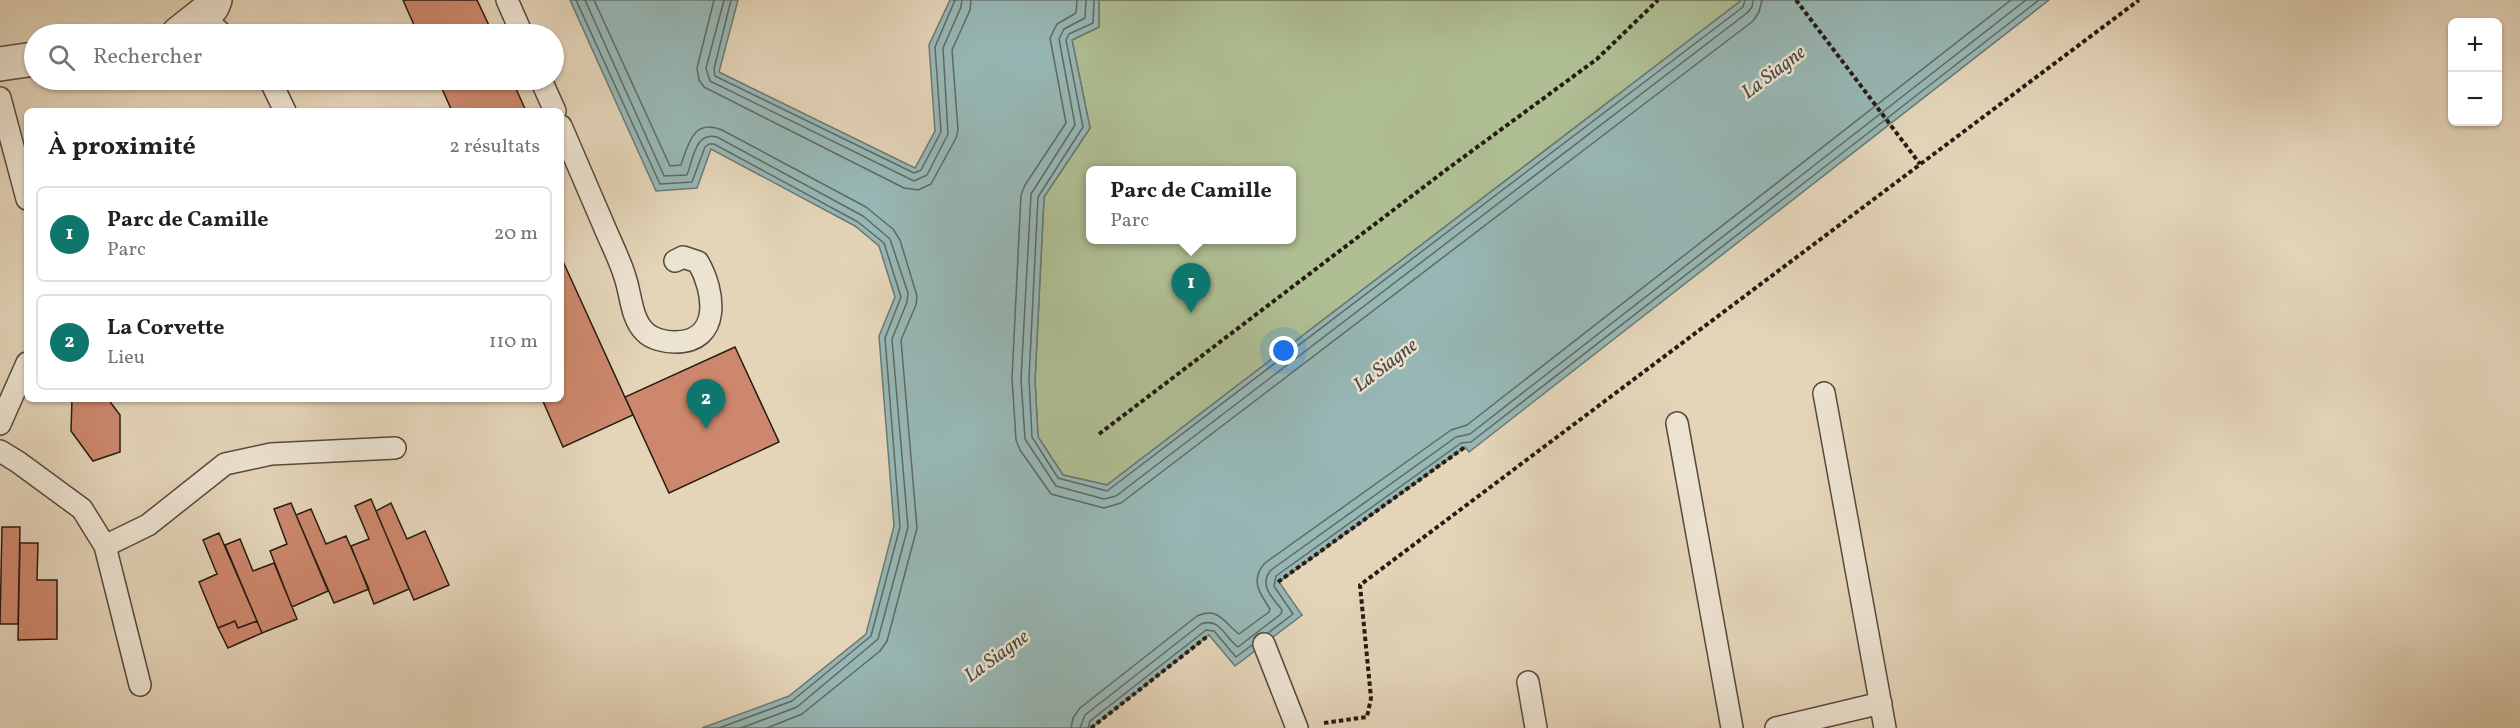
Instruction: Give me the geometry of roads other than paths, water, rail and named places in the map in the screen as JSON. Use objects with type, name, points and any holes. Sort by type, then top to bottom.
[{"type":"street","points":[[0,64],[24,60]]},
{"type":"lane","points":[[507,0],[518,24]]},
{"type":"lane","points":[[275,90],[284,108]]},
{"type":"lane","points":[[546,90],[554,108]]},
{"type":"lane","points":[[0,98],[24,188]]},
{"type":"lane","points":[[564,133],[625,276],[635,315],[645,332],[657,339],[671,342],[690,340],[700,334],[708,323],[712,305],[711,290],[698,262],[683,257],[675,261]]},
{"type":"lane","points":[[0,424],[24,370]]},
{"type":"lane","points":[[1824,393],[1885,728]]},
{"type":"lane","points":[[1677,423],[1732,728]]},
{"type":"lane","points":[[105,546],[148,525],[225,464],[271,454],[394,448]]},
{"type":"lane","points":[[0,451],[82,509],[105,546],[140,685]]},
{"type":"lane","points":[[1264,644],[1296,727]]},
{"type":"lane","points":[[1528,682],[1536,728]]},
{"type":"lane","points":[[1776,728],[1881,703]]},
{"type":"water","name":"La Siagne","points":[[570,0],[738,0],[719,72],[915,168],[935,131],[929,45],[950,0],[1099,0],[1099,27],[1072,40],[1090,128],[1044,197],[1035,380],[1038,437],[1063,475],[1107,485],[1742,0],[2049,0],[1469,452],[1465,447],[1279,582],[1302,615],[1235,666],[1209,635],[1091,728],[702,728],[789,696],[866,634],[894,526],[879,336],[895,297],[879,246],[855,226],[711,149],[697,188],[656,191]]},
{"type":"place","name":"Parc de Camille","points":[[1191,313]]},
{"type":"place","name":"La Corvette","points":[[706,429]]}]
